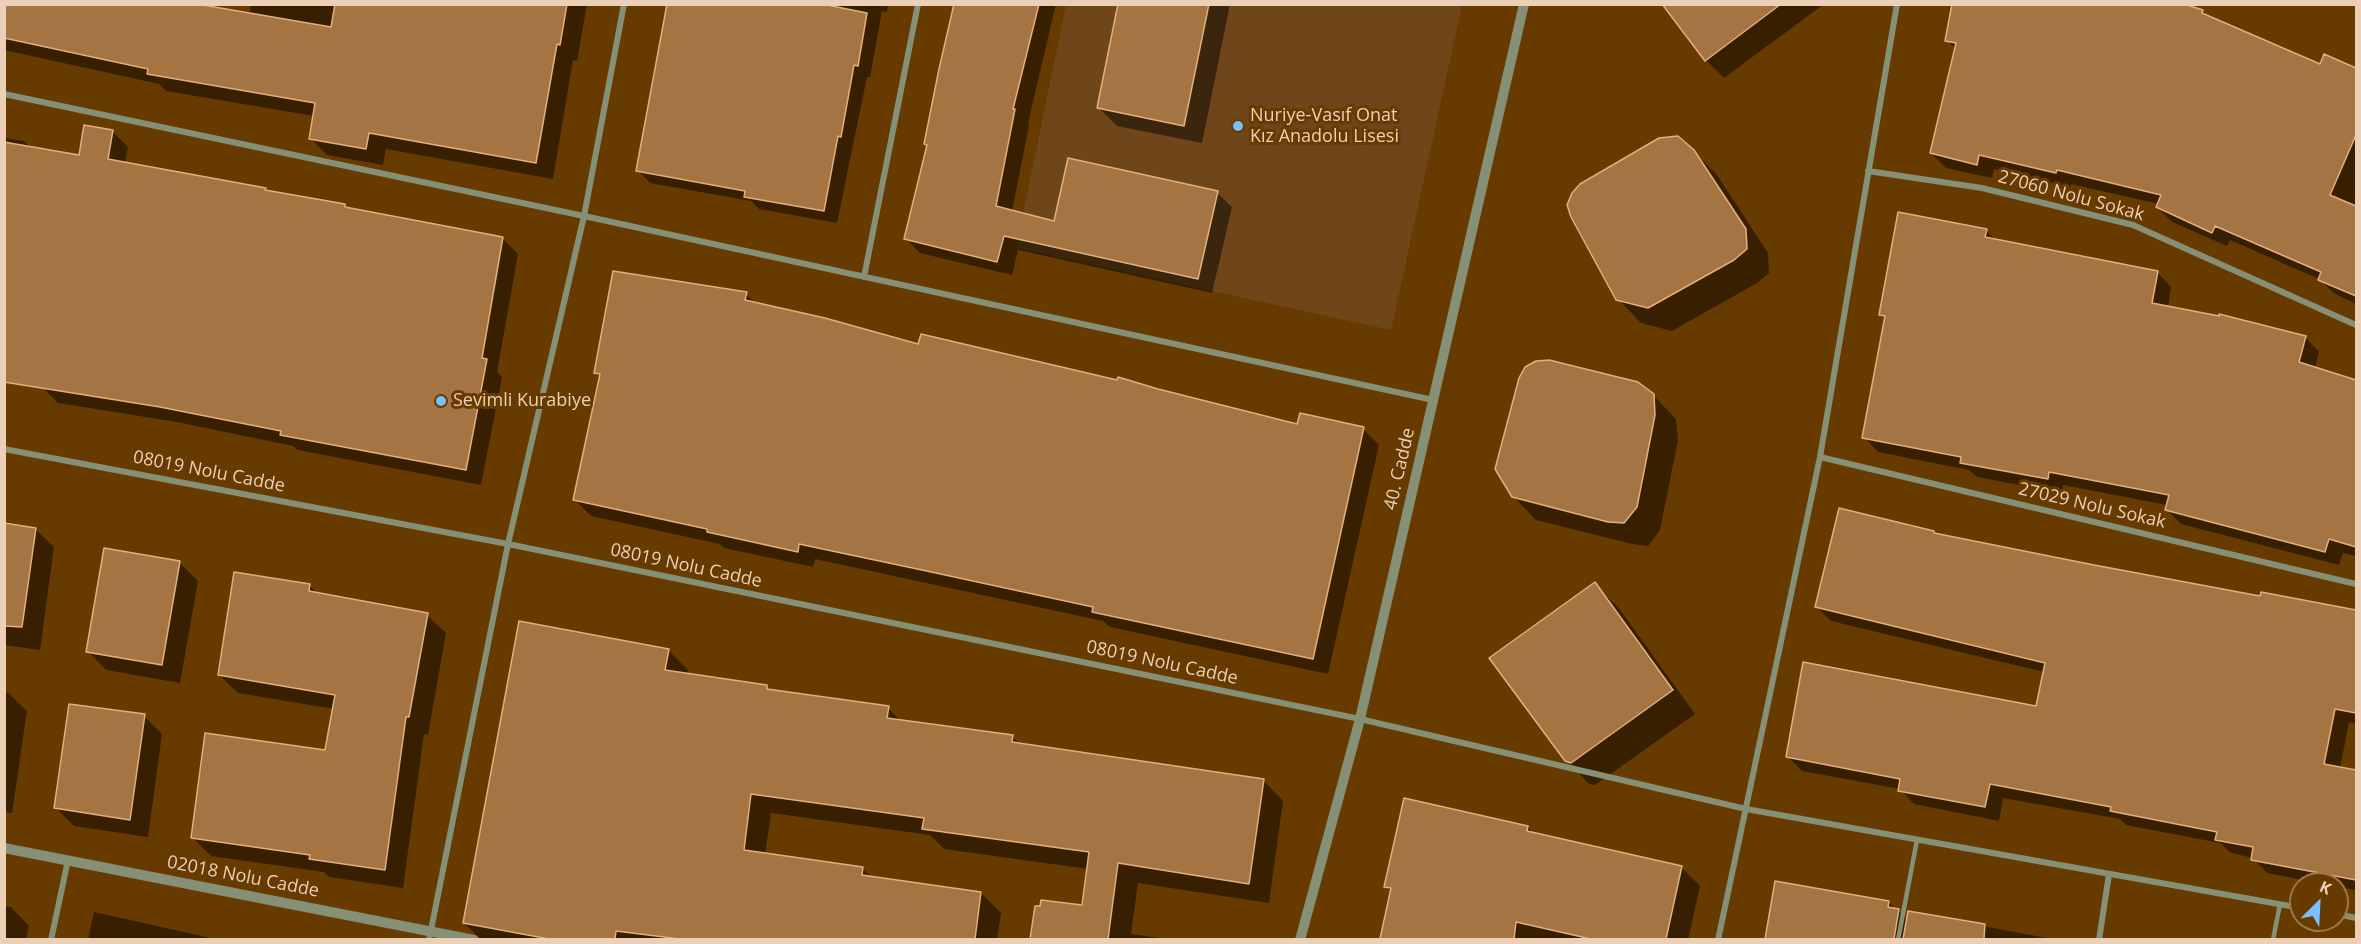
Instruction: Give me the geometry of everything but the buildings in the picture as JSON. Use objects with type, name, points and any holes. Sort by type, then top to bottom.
[{"type":"street","points":[[430,935],[508,544],[584,216],[624,4]]},
{"type":"street","points":[[864,276],[918,4]]},
{"type":"street","name":"40. Cadde","points":[[1300,939],[1360,719],[1524,4]]},
{"type":"street","points":[[1718,939],[1820,457],[1897,4]]},
{"type":"street","points":[[4,94],[584,216],[1433,400]]},
{"type":"street","name":"27060 Nolu Sokak","points":[[1868,171],[1982,188],[2133,225],[2356,325]]},
{"type":"street","name":"08019 Nolu Cadde","points":[[4,449],[508,544],[1360,719],[1746,809],[2289,906]]},
{"type":"street","name":"27029 Nolu Sokak","points":[[1820,457],[2356,584]]},
{"type":"street","name":"02018 Nolu Cadde","points":[[4,848],[68,859],[430,935],[474,939]]},
{"type":"street","points":[[51,939],[68,859]]},
{"type":"street","points":[[2098,939],[2109,874]]},
{"type":"lane","points":[[1898,939],[1917,840]]},
{"type":"lane","points":[[2273,939],[2280,904]]},
{"type":"shaded area","name":"Nuriye-Vasıf Onat Kız Anadolu Lisesi","points":[[1066,5],[1462,5],[1391,330],[1016,248]]},
{"type":"place","name":"Nuriye-Vasıf Onat Kız Anadolu Lisesi","points":[[1238,126]]},
{"type":"place","name":"Sevimli Kurabiye","points":[[441,401]]}]
